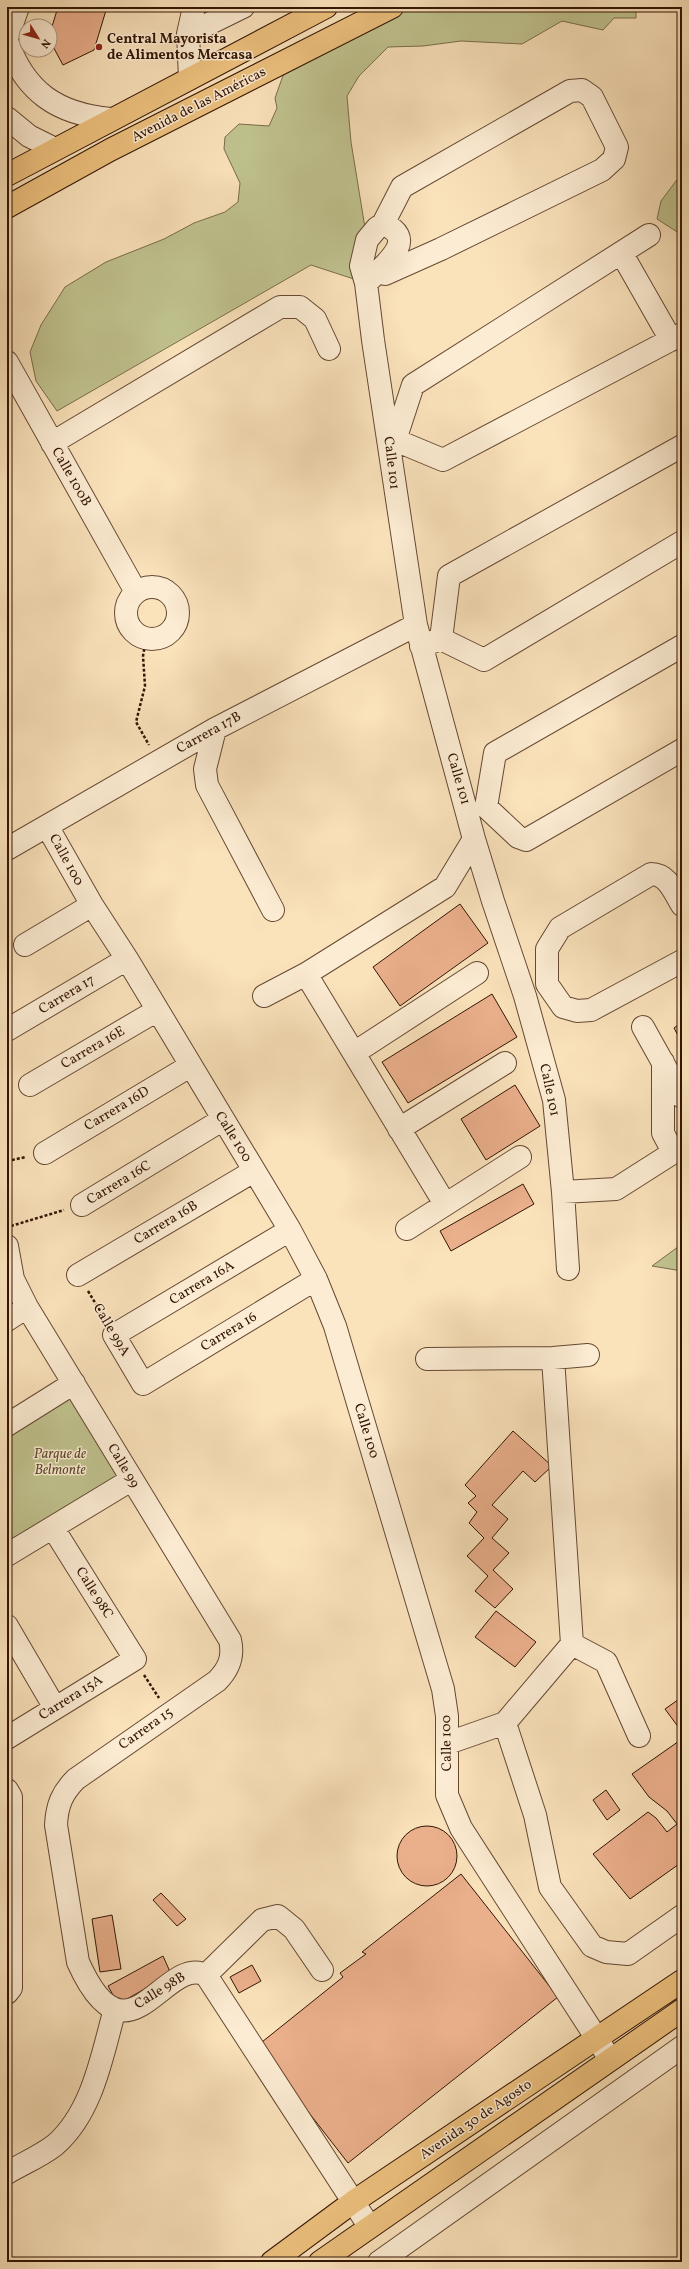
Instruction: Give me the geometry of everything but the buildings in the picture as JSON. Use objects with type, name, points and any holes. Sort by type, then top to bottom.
[{"type":"main road","name":"Avenida de las Américas","points":[[7,174],[326,7]]},
{"type":"main road","name":"Avenida de las Américas","points":[[7,207],[110,150],[392,7]]},
{"type":"main road","points":[[55,150],[80,154],[110,150]]},
{"type":"main road","name":"Avenida 30 de Agosto","points":[[272,2262],[353,2202],[682,1981]]},
{"type":"main road","name":"Avenida 30 de Agosto","points":[[320,2262],[369,2226],[610,2058],[682,2010]]},
{"type":"street","points":[[18,7],[7,40],[14,62],[28,81],[44,97],[65,110],[87,117],[110,119]]},
{"type":"street","points":[[190,78],[188,34],[194,7]]},
{"type":"street","points":[[188,34],[243,7]]},
{"type":"street","points":[[582,90],[592,97],[617,146],[614,159],[602,170],[441,249],[376,279],[396,252],[400,244],[398,235],[392,228],[383,224],[402,187],[570,91],[582,90]]},
{"type":"street","points":[[7,118],[29,136],[55,150]]},
{"type":"street","name":"Calle 101","points":[[383,224],[366,240],[362,266],[376,279],[373,340],[392,441],[416,625],[431,642],[477,811],[474,839],[493,902],[525,996],[554,1100],[563,1192],[568,1270]]},
{"type":"street","points":[[622,254],[677,337],[443,460],[392,441],[413,385],[622,254],[649,234]]},
{"type":"street","points":[[400,244],[441,249]]},
{"type":"street","points":[[52,443],[280,307],[300,308],[315,319],[329,349]]},
{"type":"street","name":"Calle 100B","points":[[7,362],[136,592]]},
{"type":"street","points":[[681,449],[449,576],[431,642],[484,660],[682,542]]},
{"type":"street","points":[[148,587],[160,587],[170,593],[177,603],[179,615],[175,627],[167,636],[156,639],[146,639],[135,634],[128,624],[126,612],[129,601],[136,592],[148,587]]},
{"type":"street","name":"Carrera 17B","points":[[7,849],[215,729],[416,625]]},
{"type":"street","points":[[682,646],[495,753],[477,811],[518,837],[526,840],[682,750]]},
{"type":"street","points":[[215,729],[205,769],[207,785],[273,910]]},
{"type":"street","name":"Calle 100","points":[[47,826],[92,906],[127,959],[156,1011],[290,1230],[316,1279],[336,1326],[434,1658],[447,1716],[447,1795],[460,1828],[610,2058]]},
{"type":"street","points":[[264,996],[306,974],[444,887],[474,839]]},
{"type":"street","points":[[682,905],[666,879],[659,874],[651,874],[560,928],[547,949],[547,984],[564,1007],[577,1011],[592,1010],[682,961]]},
{"type":"street","points":[[25,945],[92,906]]},
{"type":"street","name":"Carrera 17","points":[[7,1030],[127,959]]},
{"type":"street","points":[[354,1054],[477,973]]},
{"type":"street","points":[[306,974],[445,1204]]},
{"type":"street","points":[[525,996],[547,984]]},
{"type":"street","name":"Carrera 16E","points":[[30,1085],[156,1011]]},
{"type":"street","points":[[643,1027],[682,1097]]},
{"type":"street","points":[[563,1192],[616,1189],[678,1150],[663,1133],[663,1062]]},
{"type":"street","points":[[399,1129],[505,1063]]},
{"type":"street","name":"Carrera 16D","points":[[44,1153],[190,1066]]},
{"type":"street","name":"Carrera 16C","points":[[82,1205],[222,1120]]},
{"type":"street","points":[[407,1229],[520,1157]]},
{"type":"street","name":"Carrera 16B","points":[[78,1275],[254,1171]]},
{"type":"street","name":"Carrera 16A","points":[[114,1335],[290,1230]]},
{"type":"street","name":"Calle 99","points":[[7,1246],[13,1279],[27,1307],[131,1480],[230,1640],[232,1657],[226,1670],[217,1681]]},
{"type":"street","name":"Carrera 16","points":[[143,1384],[316,1279]]},
{"type":"street","points":[[7,1320],[27,1307]]},
{"type":"street","name":"Calle 99A","points":[[114,1335],[143,1384]]},
{"type":"street","points":[[427,1359],[553,1358],[588,1355]]},
{"type":"street","points":[[448,1742],[505,1723],[572,1644],[553,1358]]},
{"type":"street","points":[[7,1424],[74,1383]]},
{"type":"street","points":[[7,1555],[131,1480]]},
{"type":"street","name":"Calle 98C","points":[[53,1528],[135,1659]]},
{"type":"street","points":[[7,1626],[55,1708]]},
{"type":"street","points":[[572,1644],[606,1662],[639,1736]]},
{"type":"street","name":"Carrera 15A","points":[[7,1738],[135,1659]]},
{"type":"street","name":"Carrera 15","points":[[76,1779],[168,1713],[217,1681]]},
{"type":"street","points":[[505,1723],[535,1815],[550,1887],[592,1946],[606,1952],[628,1954],[682,1916]]},
{"type":"street","name":"Calle 98B","points":[[76,1779],[65,1790],[60,1799],[56,1811],[56,1825],[72,1935],[78,1962],[85,1978],[99,1996],[115,2009],[124,2012],[140,2005],[185,1974],[196,1972],[206,1975],[369,2226]]},
{"type":"street","points":[[7,1790],[11,1797],[11,1988],[7,1993]]},
{"type":"street","points":[[206,1975],[262,1920],[278,1916],[294,1929],[322,1970]]},
{"type":"street","points":[[7,2173],[55,2145],[81,2114],[95,2081],[115,2009]]},
{"type":"street","points":[[379,2262],[682,2047]]},
{"type":"path","points":[[146,639],[143,656],[145,686],[136,722],[158,762]]},
{"type":"path","name":"Carrera 16C","points":[[7,1228],[82,1205]]},
{"type":"path","name":"Calle 99A","points":[[78,1275],[114,1335]]},
{"type":"path","points":[[135,1659],[168,1713]]},
{"type":"green space","points":[[392,7],[636,7],[636,18],[614,18],[603,30],[562,21],[522,44],[461,41],[423,46],[388,47],[359,76],[347,96],[351,142],[367,240],[366,283],[311,265],[57,411],[36,381],[30,352],[41,325],[65,287],[106,262],[164,239],[194,223],[225,212],[238,202],[240,183],[224,149],[225,137],[239,124],[269,126],[277,108],[275,98],[289,59]]},
{"type":"green space","points":[[682,173],[682,235],[657,219],[661,201]]},
{"type":"green space","points":[[682,1244],[682,1271],[652,1266]]},
{"type":"green space","name":"Parque de Belmonte","points":[[74,1383],[131,1480],[7,1555],[7,1425]]},
{"type":"place","name":"Central Mayorista de Alimentos Mercasa","points":[[99,47]]}]
